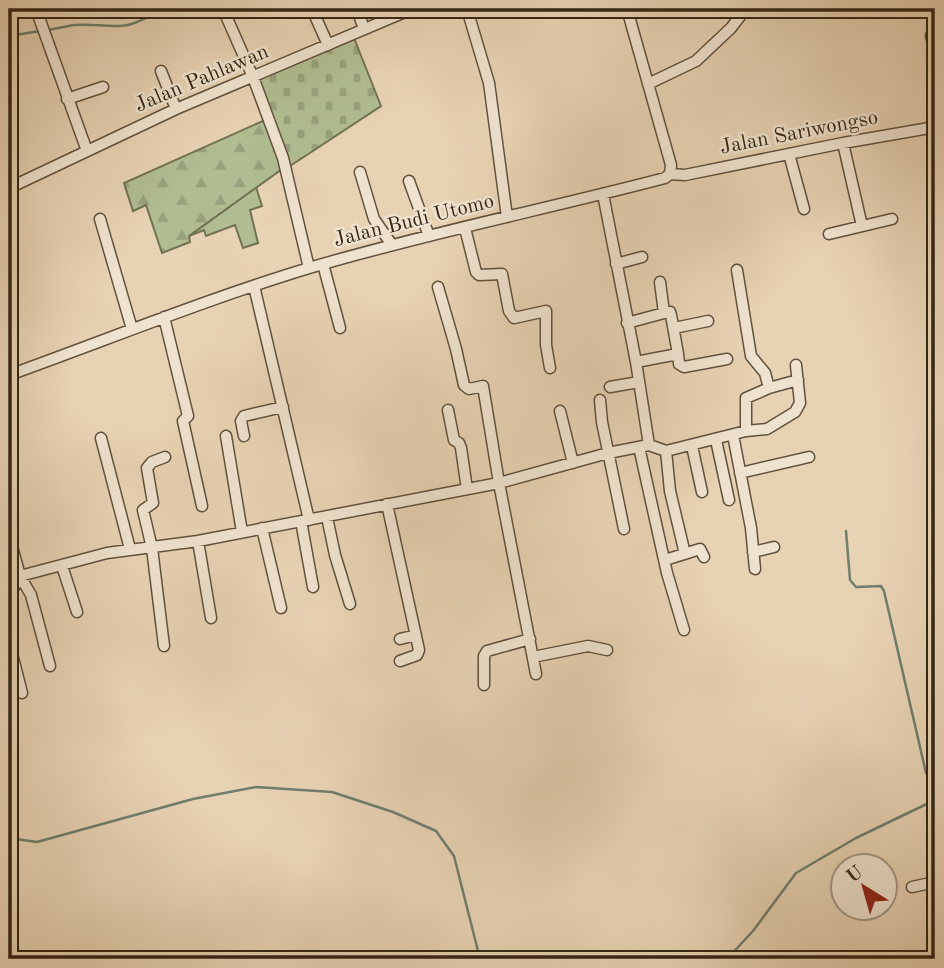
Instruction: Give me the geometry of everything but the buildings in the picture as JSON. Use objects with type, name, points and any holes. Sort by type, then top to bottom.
[{"type":"street","points":[[36,9],[87,151]]},
{"type":"street","points":[[222,9],[253,77],[286,167],[309,268]]},
{"type":"street","points":[[312,9],[328,45]]},
{"type":"street","points":[[357,9],[364,29]]},
{"type":"street","points":[[379,9],[382,21]]},
{"type":"street","name":"Jalan Pahlawan","points":[[9,188],[176,109],[412,9]]},
{"type":"street","points":[[467,9],[489,83],[507,217]]},
{"type":"street","points":[[630,9],[671,165],[670,174]]},
{"type":"street","points":[[648,84],[696,61],[732,28],[744,11]]},
{"type":"street","points":[[935,25],[930,36],[935,50]]},
{"type":"street","points":[[162,71],[176,109]]},
{"type":"street","points":[[67,99],[103,87]]},
{"type":"street","name":"Jalan Sariwongso","points":[[670,174],[685,175],[935,127]]},
{"type":"street","points":[[843,143],[862,226]]},
{"type":"street","points":[[789,154],[804,209]]},
{"type":"street","points":[[360,172],[374,219],[392,245]]},
{"type":"street","name":"Jalan Budi Utomo","points":[[10,371],[309,268],[665,178],[670,174]]},
{"type":"street","points":[[409,181],[429,236]]},
{"type":"street","points":[[603,194],[636,362],[644,446],[665,560],[684,630]]},
{"type":"street","points":[[100,219],[132,329]]},
{"type":"street","points":[[829,234],[892,219]]},
{"type":"street","points":[[465,228],[476,272],[479,275],[502,274],[509,312],[514,318],[546,311],[546,345],[550,368]]},
{"type":"street","points":[[616,264],[642,257]]},
{"type":"street","points":[[324,264],[340,328]]},
{"type":"street","points":[[737,270],[751,356],[765,373],[769,388]]},
{"type":"street","points":[[660,282],[664,313]]},
{"type":"street","points":[[254,286],[283,407],[305,520],[313,587]]},
{"type":"street","points":[[438,287],[464,385],[469,389],[484,386],[499,483],[536,674]]},
{"type":"street","points":[[627,323],[671,313],[679,364],[684,367],[727,359]]},
{"type":"street","points":[[164,317],[188,416],[183,421],[202,506]]},
{"type":"street","points":[[674,328],[708,321]]},
{"type":"street","points":[[636,362],[678,354]]},
{"type":"street","points":[[9,596],[20,576],[130,549],[198,541],[499,483],[608,453],[644,446],[666,451],[746,431],[767,429],[795,412],[800,403],[796,365]]},
{"type":"street","points":[[746,431],[746,398],[798,380]]},
{"type":"street","points":[[610,387],[639,382]]},
{"type":"street","points":[[600,400],[608,453],[625,529]]},
{"type":"street","points":[[244,436],[241,421],[244,416],[283,407]]},
{"type":"street","points":[[448,410],[454,440],[461,448],[467,489]]},
{"type":"street","points":[[560,411],[573,463]]},
{"type":"street","points":[[733,435],[755,569]]},
{"type":"street","points":[[226,436],[242,532]]},
{"type":"street","points":[[101,438],[130,549]]},
{"type":"street","points":[[716,440],[729,500]]},
{"type":"street","points":[[692,446],[702,492]]},
{"type":"street","points":[[666,451],[670,491],[685,554]]},
{"type":"street","points":[[164,646],[152,548],[144,510],[153,503],[147,468],[152,462],[165,457]]},
{"type":"street","points":[[740,473],[809,457]]},
{"type":"street","points":[[387,504],[419,653],[400,661]]},
{"type":"street","points":[[327,517],[350,604]]},
{"type":"street","points":[[262,528],[281,608]]},
{"type":"street","points":[[9,535],[20,576],[31,595],[50,666]]},
{"type":"street","points":[[198,541],[211,618]]},
{"type":"street","points":[[753,552],[774,547]]},
{"type":"street","points":[[665,560],[700,549],[704,557]]},
{"type":"street","points":[[62,566],[77,612]]},
{"type":"street","points":[[400,639],[416,635]]},
{"type":"street","points":[[484,685],[484,656],[487,651],[530,639]]},
{"type":"street","points":[[9,642],[23,693]]},
{"type":"street","points":[[533,657],[588,646],[607,650]]},
{"type":"street","points":[[912,887],[935,882]]},
{"type":"green space","points":[[354,38],[381,106],[290,166],[258,79]]},
{"type":"green space","points":[[265,120],[282,169],[189,236],[190,242],[162,253],[146,205],[133,211],[124,183]]},
{"type":"green space","points":[[256,187],[262,206],[250,210],[258,243],[243,248],[235,225],[206,236],[204,230],[189,236]]},
{"type":"waterway","points":[[47,30],[75,25],[127,25],[161,9]]},
{"type":"waterway","points":[[9,36],[40,31]]},
{"type":"waterway","points":[[846,531],[850,580],[856,587],[881,586],[884,591],[926,773],[935,786]]},
{"type":"waterway","points":[[9,838],[37,842],[193,799],[256,787],[332,792],[393,812],[436,831],[454,856],[480,959]]},
{"type":"waterway","points":[[727,959],[753,931],[796,873],[856,838],[935,800]]}]
